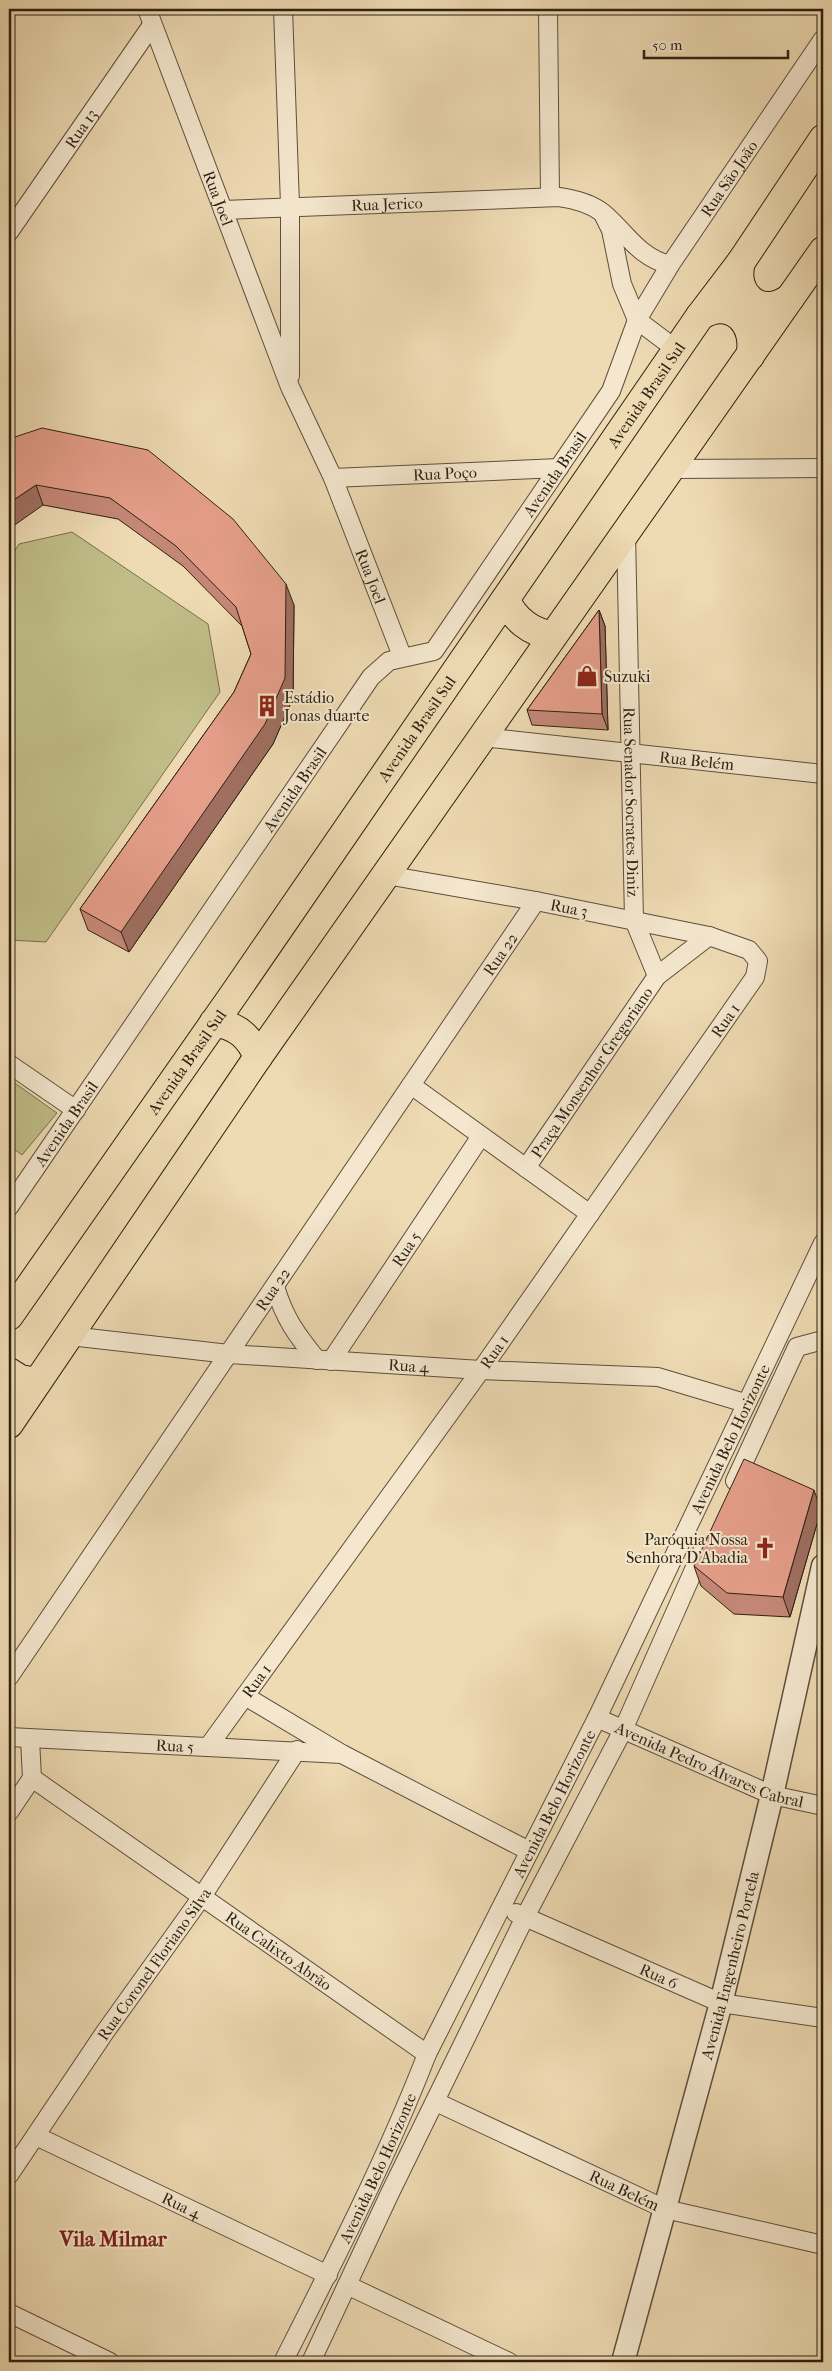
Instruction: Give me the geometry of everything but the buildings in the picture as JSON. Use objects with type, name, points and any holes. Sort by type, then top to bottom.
[{"type":"main road","name":"Avenida Brasil Sul","points":[[9,1316],[234,994],[700,316],[741,262],[823,139]]},
{"type":"main road","points":[[12,1408],[37,1382],[70,1336],[258,1057],[823,251]]},
{"type":"main road","points":[[741,262],[738,279],[741,287],[751,300],[758,305],[775,306],[790,298]]},
{"type":"main road","points":[[700,316],[715,310],[723,310],[738,315],[749,329],[752,347],[750,356]]},
{"type":"main road","points":[[505,600],[512,614],[523,625],[537,633],[552,636]]},
{"type":"main road","points":[[488,626],[503,630],[516,637],[534,661]]},
{"type":"main road","points":[[234,994],[240,1007],[251,1018],[264,1025],[279,1028]]},
{"type":"main road","points":[[214,1022],[229,1025],[242,1033],[252,1044],[258,1057]]},
{"type":"main road","points":[[9,1372],[20,1379],[37,1382]]},
{"type":"street","name":"Rua Joel","points":[[283,9],[290,205],[290,387]]},
{"type":"street","points":[[548,9],[550,196],[572,199],[601,212],[642,253],[670,265]]},
{"type":"street","name":"Rua Joel","points":[[149,17],[290,387],[333,478],[402,656]]},
{"type":"street","name":"Rua 13","points":[[9,232],[149,17]]},
{"type":"street","name":"Rua São João","points":[[637,320],[670,265],[823,39]]},
{"type":"street","name":"Rua Jerico","points":[[223,210],[290,205],[550,196]]},
{"type":"street","points":[[601,212],[611,230],[617,267],[637,320],[677,350]]},
{"type":"street","name":"Avenida Brasil","points":[[9,1207],[371,677],[389,661],[402,656],[434,651],[610,391],[637,320]]},
{"type":"street","name":"Rua Poço","points":[[333,478],[558,468]]},
{"type":"street","points":[[670,469],[823,468]]},
{"type":"street","name":"Rua Senador Socrates Diniz","points":[[626,532],[634,920]]},
{"type":"street","points":[[434,651],[454,672]]},
{"type":"street","name":"Rua Belém","points":[[482,737],[823,774]]},
{"type":"street","name":"Rua 3","points":[[386,875],[634,920],[709,936],[749,950]]},
{"type":"street","name":"Rua 22","points":[[9,1677],[536,901]]},
{"type":"street","name":"Praça Monsenhor Gregoriano","points":[[634,920],[657,976]]},
{"type":"street","name":"Praça Monsenhor Gregoriano","points":[[526,1168],[657,976],[709,936]]},
{"type":"street","name":"Rua 1","points":[[208,1747],[481,1370],[755,977],[758,961],[749,950]]},
{"type":"street","points":[[9,1064],[76,1110]]},
{"type":"street","points":[[411,1085],[590,1214]]},
{"type":"street","name":"Rua 5","points":[[324,1360],[481,1136]]},
{"type":"street","name":"Avenida Belo Horizonte","points":[[287,2355],[328,2275],[427,2054],[597,1718],[823,1243]]},
{"type":"street","points":[[275,1287],[284,1313],[293,1330],[324,1360]]},
{"type":"street","name":"Rua 4","points":[[70,1336],[229,1354],[481,1370],[658,1377],[746,1403]]},
{"type":"street","name":"Avenida Belo Horizonte","points":[[728,1495],[797,1347],[823,1340]]},
{"type":"street","name":"Avenida Belo Horizonte","points":[[312,2360],[390,2193],[525,1917],[623,1730],[712,1530]]},
{"type":"street","name":"Avenida Engenheiro Portela","points":[[623,2362],[721,2004],[772,1795],[823,1566]]},
{"type":"street","name":"Rua 5","points":[[245,1696],[342,1754],[529,1851]]},
{"type":"street","name":"Avenida Pedro Álvares Cabral","points":[[597,1718],[772,1795],[823,1806]]},
{"type":"street","name":"Rua 5","points":[[9,1737],[297,1750],[342,1754]]},
{"type":"street","points":[[9,1812],[32,1778],[30,1739]]},
{"type":"street","name":"Rua Coronel Floriano Silva","points":[[9,2175],[105,2032],[201,1898],[297,1750]]},
{"type":"street","name":"Rua Calixto Abrão","points":[[32,1778],[201,1898],[427,2054]]},
{"type":"street","name":"Rua 6","points":[[502,1908],[721,2004],[823,2018]]},
{"type":"street","name":"Rua Belém","points":[[436,2102],[665,2209],[823,2245]]},
{"type":"street","name":"Rua 4","points":[[36,2136],[328,2275]]},
{"type":"street","points":[[370,2184],[390,2193]]},
{"type":"street","points":[[347,2286],[508,2362]]},
{"type":"street","points":[[9,2313],[110,2362]]},
{"type":"street","points":[[287,2355],[312,2360]]},
{"type":"shaded area","points":[[72,532],[208,624],[220,692],[46,942],[9,940],[9,560],[19,544]]},
{"type":"shaded area","points":[[9,1079],[57,1113],[22,1155],[9,1145]]},
{"type":"place","name":"Suzuki","points":[[587,676]]},
{"type":"place","name":"Estádio Jonas duarte","points":[[267,706]]},
{"type":"place","name":"Paróquia Nossa Senhora D’Abadia","points":[[765,1548]]},
{"type":"district","name":"Vila Milmar","points":[[113,2239]]}]
